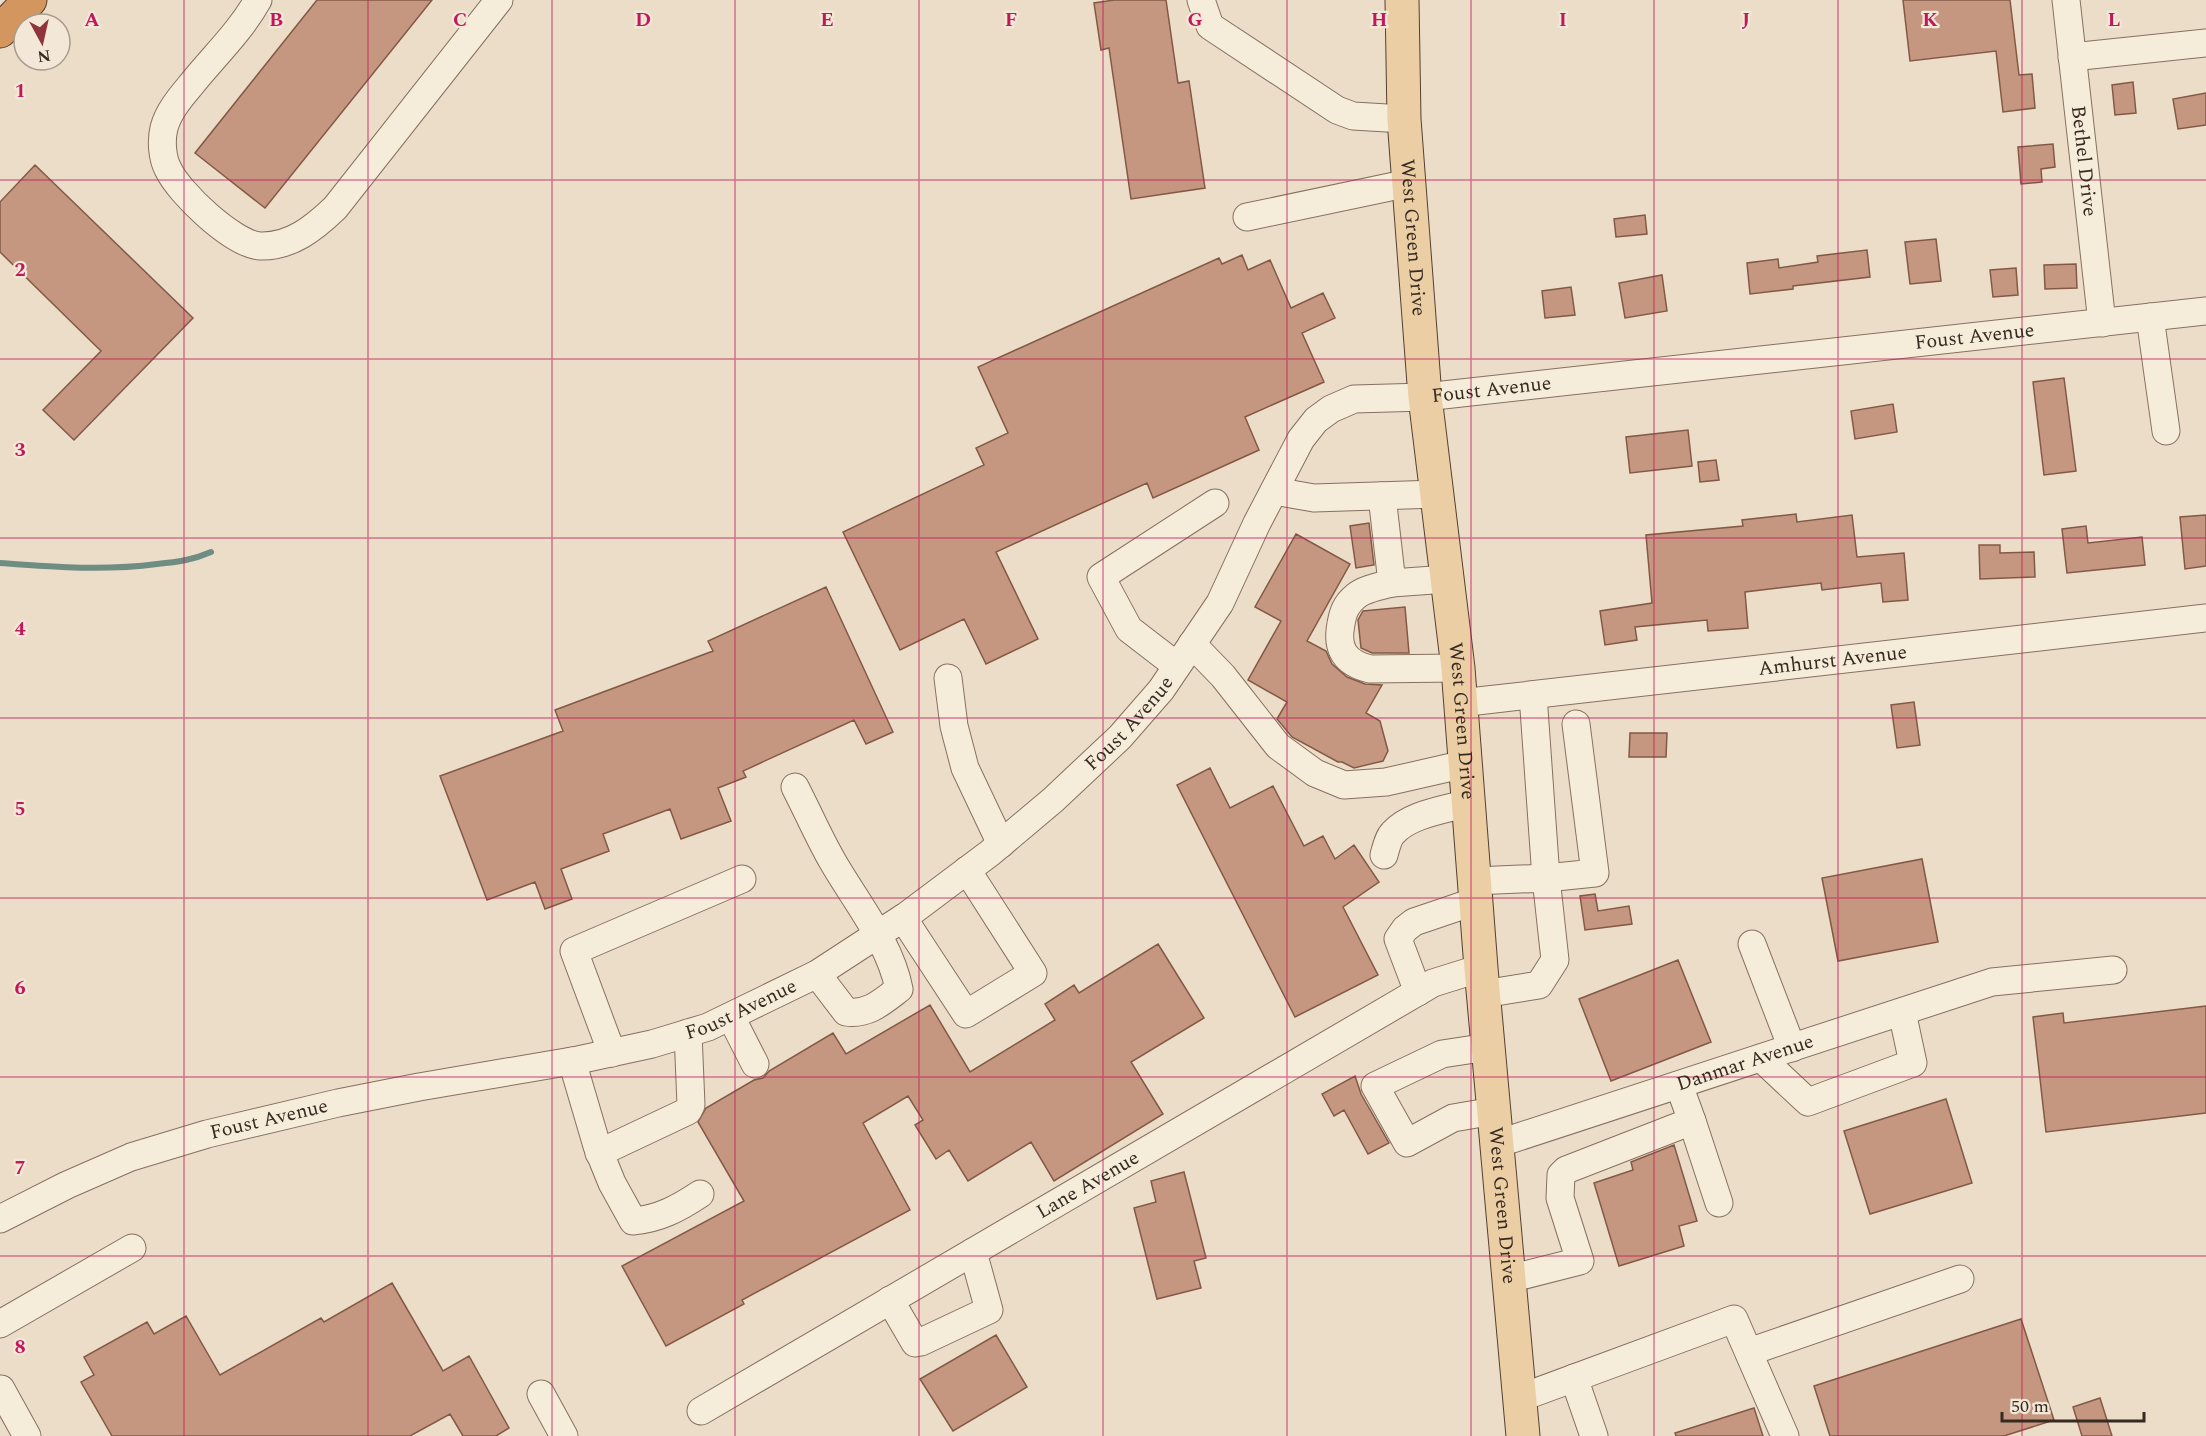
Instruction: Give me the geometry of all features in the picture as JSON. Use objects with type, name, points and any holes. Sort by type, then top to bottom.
[{"type":"highway","points":[[0,31],[30,0]]},
{"type":"main road","name":"West Green Drive","points":[[1401,2],[1404,119],[1425,397],[1458,668],[1482,981],[1523,1436]]},
{"type":"street","points":[[258,0],[245,20],[179,100],[164,129],[163,141],[167,168],[188,195],[230,234],[246,243],[260,246],[274,245],[297,238],[322,221],[335,208],[499,0]]},
{"type":"street","points":[[1201,0],[1210,26],[1337,110],[1353,116],[1404,119]]},
{"type":"street","name":"Bethel Drive","points":[[2066,0],[2102,323]]},
{"type":"street","points":[[2072,57],[2206,43]]},
{"type":"street","points":[[1247,217],[1409,183]]},
{"type":"street","name":"Foust Avenue","points":[[0,1219],[130,1156],[207,1134],[338,1103],[612,1053],[688,1033],[730,1017],[817,974],[903,918],[1001,844],[1053,800],[1120,737],[1161,690],[1220,603],[1301,439],[1316,420],[1331,409],[1354,399],[1425,397],[2206,311]]},
{"type":"street","points":[[2151,317],[2166,431]]},
{"type":"street","points":[[1274,491],[1314,498],[1437,494]]},
{"type":"street","points":[[1382,496],[1392,583]]},
{"type":"street","points":[[1177,666],[1129,629],[1101,577],[1215,503]]},
{"type":"street","points":[[1447,579],[1392,583],[1357,594],[1344,609],[1338,638],[1345,656],[1358,665],[1370,669],[1458,668]]},
{"type":"street","name":"Amhurst Avenue","points":[[1460,703],[2206,618]]},
{"type":"street","points":[[1192,644],[1223,676],[1278,746],[1316,773],[1344,785],[1386,782],[1465,764]]},
{"type":"street","points":[[948,678],[954,726],[965,768],[1001,844]]},
{"type":"street","name":"Lane Avenue","points":[[700,1411],[1433,983],[1482,981],[1539,985],[1555,960],[1546,878],[1533,695]]},
{"type":"street","points":[[1418,992],[1398,939],[1414,922],[1475,891],[1546,878],[1595,873],[1576,724]]},
{"type":"street","points":[[795,787],[831,860],[877,935],[895,972],[899,989],[875,1008],[856,1013],[846,1012],[817,974]]},
{"type":"street","points":[[1384,855],[1391,835],[1401,826],[1424,815],[1468,803]]},
{"type":"street","points":[[903,918],[966,1014],[1033,974],[967,870]]},
{"type":"street","points":[[612,1053],[574,951],[742,879]]},
{"type":"street","points":[[1752,944],[1792,1048]]},
{"type":"street","name":"Danmar Avenue","points":[[1497,1144],[1992,982],[2113,970]]},
{"type":"street","points":[[1761,1058],[1808,1102],[1913,1063],[1902,1012]]},
{"type":"street","points":[[730,1017],[755,1064]]},
{"type":"street","points":[[599,1153],[688,1111],[691,1105],[688,1033]]},
{"type":"street","points":[[1488,1047],[1442,1054],[1375,1086],[1407,1143],[1453,1118],[1494,1111]]},
{"type":"street","points":[[572,1061],[599,1153],[633,1221],[650,1220],[678,1208],[700,1194]]},
{"type":"street","points":[[1680,1085],[1719,1203]]},
{"type":"street","points":[[1509,1279],[1580,1261],[1560,1198],[1561,1175],[1566,1170],[1692,1121]]},
{"type":"street","points":[[0,1324],[132,1248]]},
{"type":"street","points":[[890,1300],[915,1343],[982,1315],[989,1310],[973,1252]]},
{"type":"street","points":[[1749,1352],[1960,1279]]},
{"type":"street","points":[[1520,1398],[1734,1319],[1785,1436]]},
{"type":"street","points":[[1574,1378],[1594,1436]]},
{"type":"street","points":[[0,1388],[27,1436]]},
{"type":"street","points":[[541,1394],[564,1436]]},
{"type":"building","points":[[317,0],[432,0],[265,208],[195,153]]},
{"type":"building","points":[[1114,0],[1166,0],[1178,83],[1189,81],[1205,188],[1131,199],[1109,48],[1101,50],[1094,3]]},
{"type":"building","points":[[1903,0],[2010,0],[2019,75],[2032,74],[2035,108],[2003,112],[1996,51],[1910,61]]},
{"type":"building","points":[[2133,82],[2136,113],[2115,115],[2112,85]]},
{"type":"building","points":[[2206,93],[2206,125],[2178,129],[2173,99]]},
{"type":"building","points":[[2053,144],[2055,167],[2041,169],[2042,182],[2021,184],[2018,147]]},
{"type":"building","points":[[35,165],[193,318],[74,440],[43,410],[101,351],[0,252],[0,202]]},
{"type":"building","points":[[1645,215],[1647,234],[1616,237],[1614,219]]},
{"type":"building","points":[[1936,239],[1941,281],[1910,284],[1905,242]]},
{"type":"building","points":[[1867,250],[1870,277],[1793,286],[1793,289],[1750,294],[1747,263],[1778,259],[1779,268],[1818,262],[1817,256]]},
{"type":"building","points":[[1242,255],[1248,270],[1270,260],[1291,308],[1323,293],[1335,318],[1302,333],[1324,382],[1245,417],[1259,450],[1153,498],[1147,483],[996,552],[1038,639],[986,664],[964,619],[900,650],[843,532],[984,465],[976,448],[1008,433],[978,367],[1219,258],[1222,264]]},
{"type":"building","points":[[2076,264],[2077,288],[2045,289],[2044,265]]},
{"type":"building","points":[[2016,268],[2018,295],[1993,297],[1990,270]]},
{"type":"building","points":[[1662,275],[1667,311],[1625,318],[1619,283]]},
{"type":"building","points":[[1571,287],[1575,315],[1545,318],[1542,291]]},
{"type":"building","points":[[2064,378],[2076,471],[2044,475],[2033,382]]},
{"type":"building","points":[[1893,404],[1897,432],[1855,439],[1851,411]]},
{"type":"building","points":[[1688,430],[1692,466],[1630,473],[1626,437]]},
{"type":"building","points":[[1716,460],[1719,480],[1700,482],[1698,462]]},
{"type":"building","points":[[1796,514],[1797,522],[1852,515],[1857,557],[1904,553],[1908,600],[1883,602],[1881,583],[1822,590],[1821,583],[1745,592],[1748,628],[1708,631],[1707,620],[1635,627],[1637,640],[1605,645],[1600,611],[1652,603],[1646,535],[1743,526],[1742,520]]},
{"type":"building","points":[[2206,515],[2206,566],[2185,569],[2180,517]]},
{"type":"building","points":[[1369,523],[1374,565],[1356,568],[1350,526]]},
{"type":"building","points":[[2086,526],[2088,543],[2142,537],[2145,565],[2067,573],[2062,529]]},
{"type":"building","points":[[1296,534],[1350,564],[1307,641],[1326,651],[1332,664],[1347,677],[1365,684],[1382,685],[1366,713],[1380,721],[1388,751],[1383,761],[1354,768],[1292,737],[1277,719],[1287,702],[1248,680],[1281,621],[1255,607]]},
{"type":"building","points":[[1979,545],[2000,545],[2000,553],[2034,552],[2035,577],[1980,579]]},
{"type":"building","points":[[826,587],[893,732],[866,744],[854,720],[743,771],[746,777],[718,788],[731,821],[681,839],[670,809],[603,834],[609,851],[561,869],[572,899],[545,909],[535,882],[487,900],[440,776],[563,731],[555,710],[713,651],[708,641]]},
{"type":"building","points":[[1405,607],[1409,653],[1372,653],[1361,648],[1358,620],[1363,611]]},
{"type":"building","points":[[1914,702],[1920,745],[1897,748],[1891,705]]},
{"type":"building","points":[[1630,733],[1667,733],[1666,757],[1629,757]]},
{"type":"building","points":[[1210,768],[1230,808],[1273,786],[1304,846],[1323,836],[1335,859],[1354,845],[1379,882],[1343,907],[1378,975],[1295,1017],[1177,785]]},
{"type":"building","points":[[1922,859],[1938,942],[1838,961],[1822,878]]},
{"type":"building","points":[[1595,894],[1598,911],[1629,906],[1632,924],[1585,930],[1580,896]]},
{"type":"building","points":[[1158,944],[1204,1018],[1131,1062],[1163,1114],[1054,1181],[1031,1142],[968,1181],[949,1150],[936,1159],[915,1125],[923,1120],[908,1096],[863,1123],[910,1210],[742,1300],[744,1304],[666,1346],[622,1266],[744,1201],[698,1122],[706,1108],[754,1080],[763,1078],[769,1071],[833,1033],[846,1054],[930,1005],[970,1072],[1055,1020],[1045,1004],[1074,985],[1079,993]]},
{"type":"building","points":[[1678,960],[1711,1042],[1611,1081],[1579,999]]},
{"type":"building","points":[[2206,1006],[2206,1113],[2046,1132],[2033,1017],[2063,1013],[2064,1023]]},
{"type":"building","points":[[1355,1076],[1361,1094],[1389,1143],[1368,1154],[1344,1110],[1334,1116],[1322,1094]]},
{"type":"building","points":[[1946,1099],[1972,1183],[1870,1214],[1844,1131]]},
{"type":"building","points":[[1674,1145],[1697,1221],[1679,1226],[1684,1246],[1619,1266],[1594,1183],[1633,1170],[1631,1162]]},
{"type":"building","points":[[1184,1172],[1206,1258],[1194,1261],[1201,1288],[1157,1299],[1134,1208],[1156,1202],[1151,1181]]},
{"type":"building","points":[[392,1283],[443,1371],[469,1356],[509,1428],[496,1436],[463,1436],[450,1414],[410,1436],[112,1436],[81,1382],[94,1375],[84,1357],[147,1322],[154,1334],[186,1316],[220,1375],[321,1318],[324,1322]]},
{"type":"building","points":[[2021,1319],[2054,1420],[2004,1436],[1830,1436],[1814,1386]]},
{"type":"building","points":[[996,1335],[1027,1387],[953,1431],[920,1379]]},
{"type":"building","points":[[2100,1398],[2112,1436],[2082,1436],[2073,1407]]},
{"type":"building","points":[[1754,1408],[1763,1436],[1676,1436],[1675,1433]]},
{"type":"waterway","points":[[0,563],[59,567],[118,567],[178,561],[211,552]]}]
